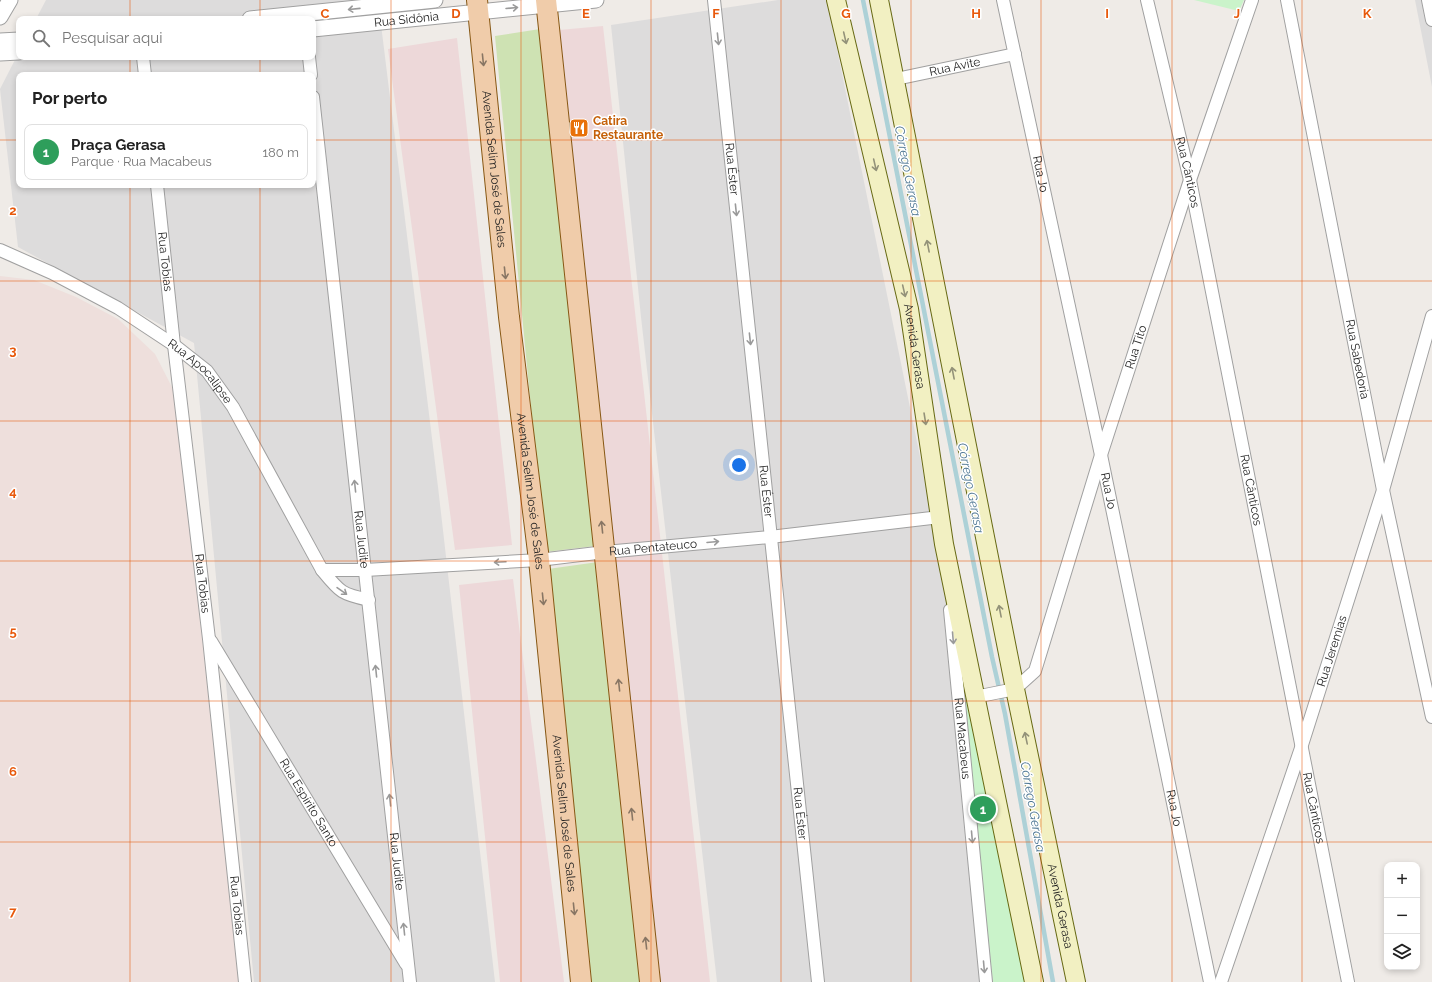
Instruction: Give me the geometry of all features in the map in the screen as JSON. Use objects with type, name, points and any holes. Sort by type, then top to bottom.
[{"type":"main road","name":"Avenida Gerasa","points":[[836,0],[908,308],[944,544],[979,696],[1034,982]]},
{"type":"main road","name":"Avenida Gerasa","points":[[880,0],[1011,690],[1076,982]]},
{"type":"main road","points":[[546,3],[650,982]]},
{"type":"main road","name":"Avenida Selim José de Sales","points":[[477,6],[509,317],[539,560],[581,982]]},
{"type":"street","points":[[0,17],[10,0]]},
{"type":"street","name":"Rua Sidônia","points":[[312,16],[435,0]]},
{"type":"street","name":"Rua Sidônia","points":[[316,29],[477,6],[596,0]]},
{"type":"street","name":"Rua Éster","points":[[714,0],[818,982]]},
{"type":"street","name":"Rua Jo","points":[[1003,0],[1101,455],[1210,982]]},
{"type":"street","name":"Rua Cânticos","points":[[1147,0],[1190,180],[1348,982]]},
{"type":"street","name":"Rua Tito","points":[[1011,690],[1035,671],[1101,455],[1190,180],[1252,0]]},
{"type":"street","name":"Rua Sabedoria","points":[[1287,0],[1383,490],[1432,717]]},
{"type":"street","points":[[1428,0],[1432,20]]},
{"type":"street","points":[[0,41],[16,40]]},
{"type":"street","points":[[0,53],[16,52]]},
{"type":"street","name":"Rua Avite","points":[[896,79],[1015,54]]},
{"type":"street","points":[[143,60],[145,72]]},
{"type":"street","points":[[309,60],[311,72]]},
{"type":"street","name":"Rua Judite","points":[[316,124],[410,982]]},
{"type":"street","name":"Rua Tobias","points":[[157,188],[209,639],[245,982]]},
{"type":"street","name":"Rua Apocalipse","points":[[0,250],[52,273],[118,308],[174,344],[207,371],[233,407],[322,570],[338,589],[349,596],[369,600]]},
{"type":"street","name":"Rua Jeremias","points":[[1221,982],[1301,748],[1383,490],[1432,316]]},
{"type":"street","name":"Rua Pentateuco","points":[[365,570],[539,560],[605,552],[770,537],[940,517]]},
{"type":"street","name":"Rua Macabeus","points":[[944,544],[986,982]]},
{"type":"street","points":[[322,570],[365,570]]},
{"type":"street","name":"Rua Espírito Santo","points":[[209,639],[408,967]]},
{"type":"street","points":[[979,696],[1011,690]]},
{"type":"shaded area","points":[[46,0],[378,0],[438,487],[495,982],[254,982],[194,343],[18,247],[0,89],[16,58],[16,60],[316,60],[316,16],[38,16]]},
{"type":"shaded area","points":[[778,0],[827,0],[1027,982],[717,982],[641,317],[611,25]]},
{"type":"shaded area","points":[[1415,0],[1432,0],[1432,87]]},
{"type":"shaded area","points":[[603,26],[710,982],[660,982],[559,30]]},
{"type":"shaded area","points":[[457,38],[512,545],[455,550],[388,49]]},
{"type":"shaded area","points":[[0,276],[34,280],[76,297],[118,319],[155,354],[176,395],[239,982],[0,982]]},
{"type":"shaded area","points":[[513,579],[564,982],[500,982],[459,585]]},
{"type":"green space","points":[[1194,0],[1244,0],[1239,11]]},
{"type":"green space","points":[[540,29],[595,546],[545,552],[495,36]]},
{"type":"green space","points":[[598,562],[642,982],[589,982],[548,569]]},
{"type":"green space","points":[[957,635],[1026,982],[993,982]]},
{"type":"waterway","name":"Córrego Gerasa","points":[[863,0],[992,657],[1005,714],[1053,982]]},
{"type":"place","name":"Catira Restaurante","points":[[579,128]]},
{"type":"place","name":"Praça Gerasa","points":[[983,809]]}]
